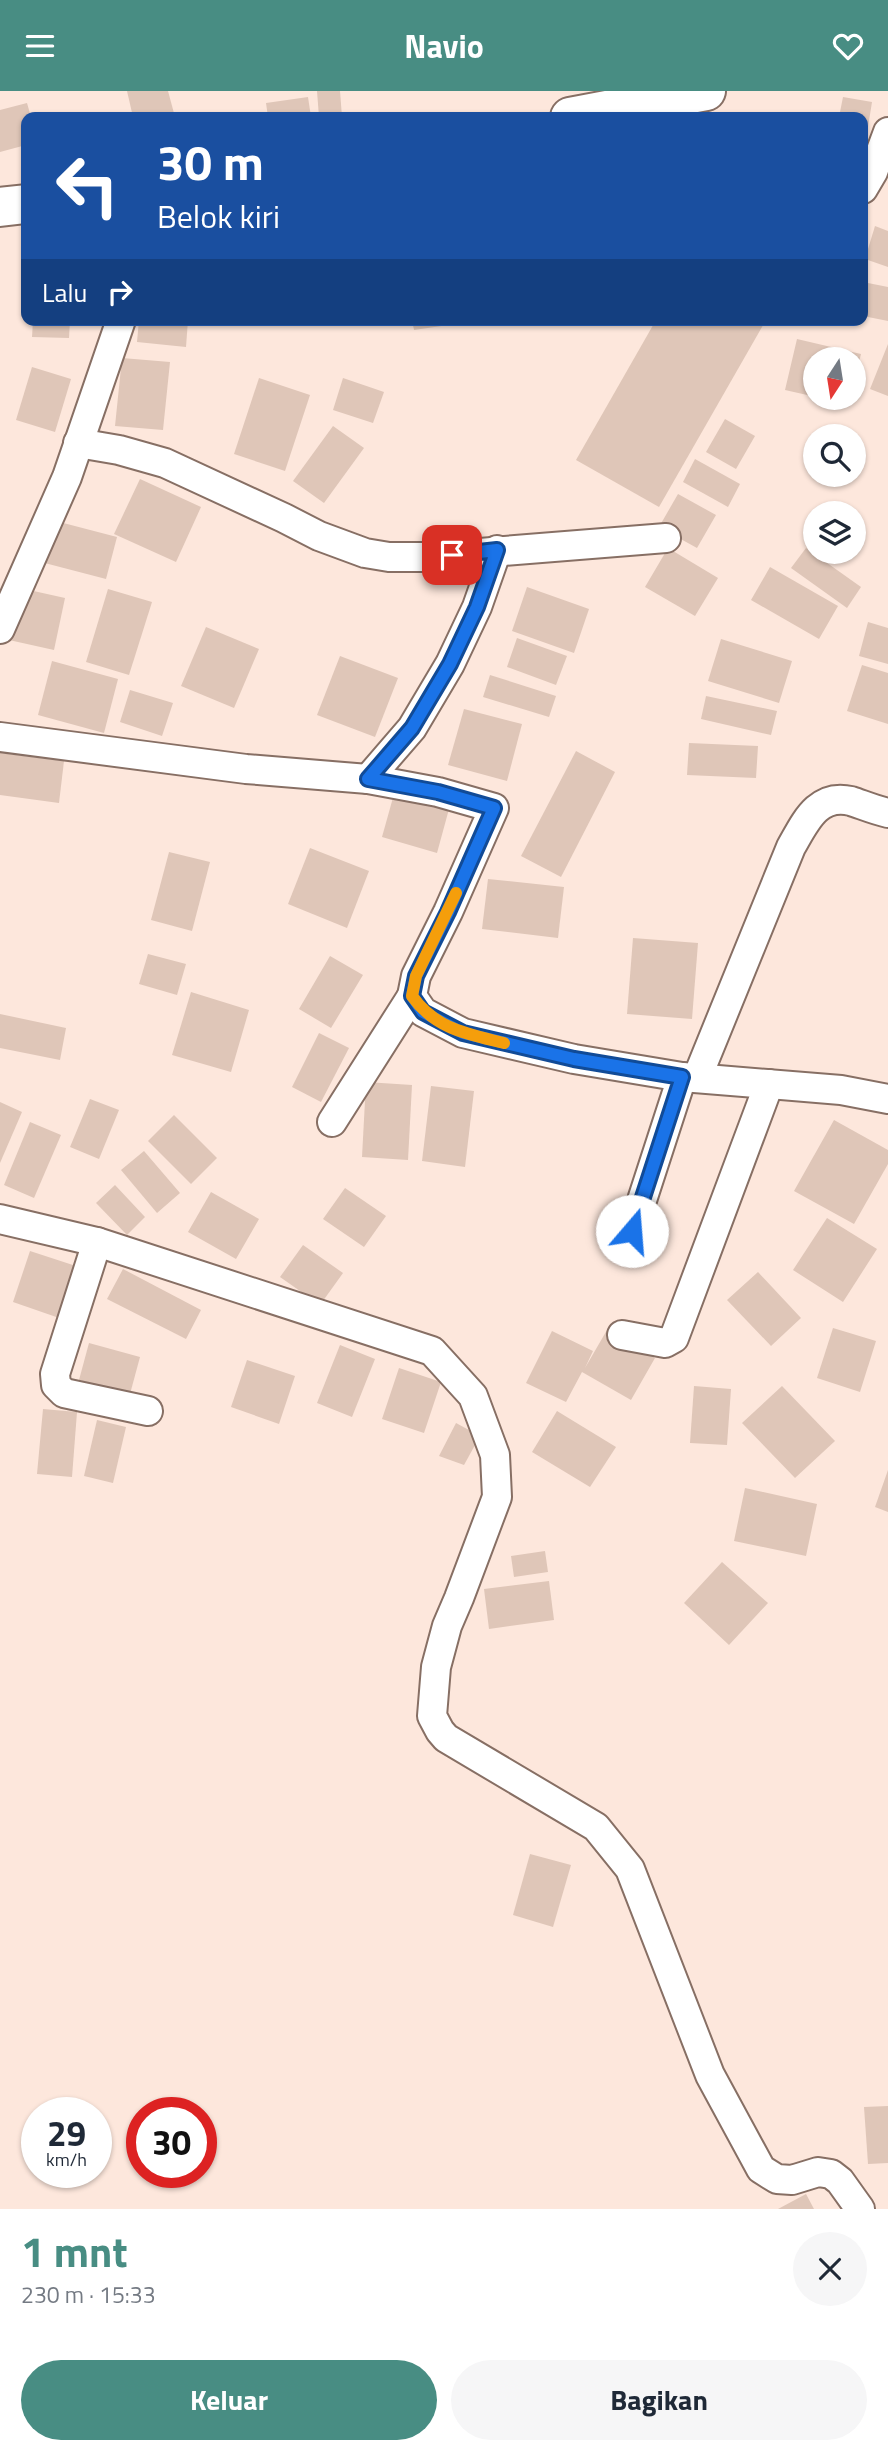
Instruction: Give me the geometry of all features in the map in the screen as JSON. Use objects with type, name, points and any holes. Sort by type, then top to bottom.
[{"type":"main road","points":[[596,112],[706,91]]},
{"type":"main road","points":[[0,207],[21,205]]},
{"type":"street","points":[[868,180],[888,132]]},
{"type":"street","points":[[0,629],[67,477],[119,326]]},
{"type":"street","points":[[78,443],[119,450],[164,463],[273,512],[319,536],[365,552],[389,557],[429,557],[666,538]]},
{"type":"street","points":[[368,779],[412,728],[450,664],[477,607],[497,550]]},
{"type":"street","points":[[0,737],[246,769],[368,779],[438,792],[494,808],[416,976],[412,996],[332,1122]]},
{"type":"street","points":[[632,1231],[689,1078],[791,847],[811,812],[825,802],[847,800],[888,813]]},
{"type":"street","points":[[412,996],[423,1012],[463,1033],[574,1059],[689,1078],[841,1090],[888,1099]]},
{"type":"street","points":[[622,1335],[665,1343],[674,1338],[769,1084]]},
{"type":"street","points":[[0,1219],[97,1242],[432,1351],[473,1396],[495,1455],[497,1497],[447,1626],[436,1667],[432,1716],[446,1738],[596,1827],[630,1869],[710,2075],[761,2169],[777,2179],[792,2180],[818,2172],[831,2174],[840,2181],[860,2209]]},
{"type":"street","points":[[97,1242],[55,1374],[56,1385],[64,1393],[148,1411]]},
{"type":"building","points":[[127,91],[168,91],[174,112],[132,112]]},
{"type":"building","points":[[317,91],[340,91],[342,112],[319,112]]},
{"type":"building","points":[[308,97],[310,112],[267,112],[266,103]]},
{"type":"building","points":[[843,97],[872,102],[868,127],[868,112],[840,112]]},
{"type":"building","points":[[27,103],[30,112],[21,112],[21,146],[0,152],[0,110]]},
{"type":"building","points":[[875,226],[888,231],[888,267],[868,260],[868,249]]},
{"type":"building","points":[[868,283],[888,287],[888,321],[868,317]]},
{"type":"building","points":[[33,326],[70,326],[69,338],[32,337]]},
{"type":"building","points":[[138,326],[188,326],[186,347],[137,342]]},
{"type":"building","points":[[413,326],[442,326],[414,330]]},
{"type":"building","points":[[653,326],[763,326],[659,507],[576,460]]},
{"type":"building","points":[[797,339],[831,347],[803,347],[803,394],[785,390]]},
{"type":"building","points":[[888,344],[888,396],[870,389]]},
{"type":"building","points":[[122,358],[170,362],[163,430],[115,426]]},
{"type":"building","points":[[32,367],[71,379],[55,432],[16,420]]},
{"type":"building","points":[[259,378],[310,395],[285,471],[234,454]]},
{"type":"building","points":[[343,378],[384,392],[373,423],[333,410]]},
{"type":"building","points":[[725,419],[755,436],[736,469],[706,452]]},
{"type":"building","points":[[333,426],[364,448],[324,503],[293,481]]},
{"type":"building","points":[[695,459],[740,484],[728,507],[683,482]]},
{"type":"building","points":[[140,479],[201,507],[176,562],[114,534]]},
{"type":"building","points":[[678,494],[716,515],[697,548],[659,527]]},
{"type":"building","points":[[48,519],[117,537],[106,579],[37,561]]},
{"type":"building","points":[[668,548],[718,578],[695,616],[645,587]]},
{"type":"building","points":[[803,552],[803,564],[829,564],[861,587],[847,608],[791,568]]},
{"type":"building","points":[[770,567],[838,606],[819,639],[751,600]]},
{"type":"building","points":[[527,587],[589,609],[574,653],[512,631]]},
{"type":"building","points":[[20,588],[65,598],[54,650],[9,640]]},
{"type":"building","points":[[108,589],[152,602],[129,675],[86,662]]},
{"type":"building","points":[[868,622],[888,628],[888,664],[859,656]]},
{"type":"building","points":[[206,627],[259,649],[234,708],[181,686]]},
{"type":"building","points":[[517,638],[567,656],[556,685],[507,667]]},
{"type":"building","points":[[721,639],[792,661],[779,703],[708,681]]},
{"type":"building","points":[[340,656],[398,678],[375,737],[317,715]]},
{"type":"building","points":[[52,661],[118,679],[104,733],[38,715]]},
{"type":"building","points":[[862,665],[888,673],[888,724],[847,711]]},
{"type":"building","points":[[490,675],[556,696],[549,717],[483,697]]},
{"type":"building","points":[[130,690],[173,703],[162,736],[120,722]]},
{"type":"building","points":[[706,696],[777,711],[771,735],[701,719]]},
{"type":"building","points":[[464,709],[522,724],[507,781],[448,765]]},
{"type":"building","points":[[689,743],[758,746],[756,778],[687,775]]},
{"type":"building","points":[[576,751],[615,772],[561,877],[521,856]]},
{"type":"building","points":[[0,753],[64,761],[59,803],[0,795]]},
{"type":"building","points":[[394,794],[449,809],[437,853],[382,837]]},
{"type":"building","points":[[310,848],[369,871],[347,928],[288,904]]},
{"type":"building","points":[[169,852],[210,862],[192,931],[151,920]]},
{"type":"building","points":[[488,879],[564,887],[558,938],[482,929]]},
{"type":"building","points":[[633,938],[698,943],[692,1019],[627,1014]]},
{"type":"building","points":[[148,954],[186,964],[177,995],[139,984]]},
{"type":"building","points":[[330,956],[363,975],[331,1028],[299,1009]]},
{"type":"building","points":[[191,992],[249,1010],[231,1072],[172,1055]]},
{"type":"building","points":[[0,1014],[66,1028],[60,1060],[0,1048]]},
{"type":"building","points":[[319,1033],[349,1048],[321,1102],[292,1087]]},
{"type":"building","points":[[366,1082],[412,1085],[408,1160],[362,1157]]},
{"type":"building","points":[[431,1086],[474,1091],[465,1167],[422,1161]]},
{"type":"building","points":[[90,1099],[119,1110],[99,1159],[70,1147]]},
{"type":"building","points":[[0,1102],[22,1112],[0,1163]]},
{"type":"building","points":[[174,1115],[217,1158],[191,1184],[148,1141]]},
{"type":"building","points":[[834,1120],[888,1150],[888,1164],[854,1224],[794,1191]]},
{"type":"building","points":[[30,1122],[61,1135],[34,1198],[4,1185]]},
{"type":"building","points":[[144,1151],[180,1193],[157,1213],[121,1170]]},
{"type":"building","points":[[115,1185],[145,1217],[127,1235],[96,1203]]},
{"type":"building","points":[[345,1188],[386,1216],[364,1247],[323,1219]]},
{"type":"building","points":[[211,1192],[259,1219],[236,1259],[188,1232]]},
{"type":"building","points":[[827,1218],[877,1249],[843,1302],[793,1270]]},
{"type":"building","points":[[303,1245],[343,1273],[320,1305],[280,1277]]},
{"type":"building","points":[[30,1251],[79,1267],[62,1319],[13,1302]]},
{"type":"building","points":[[123,1269],[201,1310],[186,1339],[107,1299]]},
{"type":"building","points":[[758,1272],[801,1318],[771,1346],[727,1300]]},
{"type":"building","points":[[833,1328],[876,1341],[860,1392],[817,1378]]},
{"type":"building","points":[[607,1330],[655,1358],[631,1400],[582,1372],[566,1402],[526,1383],[552,1331],[593,1351],[585,1368]]},
{"type":"building","points":[[89,1343],[140,1357],[130,1394],[79,1380]]},
{"type":"building","points":[[340,1345],[375,1359],[352,1417],[317,1403]]},
{"type":"building","points":[[247,1360],[295,1376],[279,1424],[231,1407]]},
{"type":"building","points":[[399,1368],[441,1382],[424,1433],[382,1419]]},
{"type":"building","points":[[694,1386],[731,1389],[727,1445],[690,1443]]},
{"type":"building","points":[[782,1386],[835,1441],[795,1478],[742,1423]]},
{"type":"building","points":[[43,1409],[77,1412],[72,1477],[37,1474]]},
{"type":"building","points":[[557,1411],[616,1447],[590,1487],[532,1452]]},
{"type":"building","points":[[97,1420],[126,1427],[113,1483],[84,1476]]},
{"type":"building","points":[[456,1423],[480,1436],[464,1465],[439,1456]]},
{"type":"building","points":[[888,1470],[888,1512],[875,1507]]},
{"type":"building","points":[[745,1488],[817,1504],[806,1556],[734,1541]]},
{"type":"building","points":[[545,1551],[548,1572],[514,1577],[511,1556]]},
{"type":"building","points":[[722,1562],[768,1603],[729,1645],[684,1603]]},
{"type":"building","points":[[549,1581],[554,1620],[489,1629],[484,1589]]},
{"type":"building","points":[[530,1854],[571,1865],[553,1927],[513,1915]]},
{"type":"building","points":[[888,2106],[888,2163],[868,2164],[864,2107]]},
{"type":"building","points":[[806,2194],[814,2209],[778,2209]]},
{"type":"slow traffic","points":[[456,893],[416,976],[412,996],[423,1012],[440,1023],[463,1033],[504,1043]]},
{"type":"route","points":[[452,555],[497,550],[477,607],[450,664],[412,728],[368,779],[438,792],[494,808],[416,976],[412,996],[423,1012],[463,1033],[574,1059],[682,1077],[632,1231]]}]
